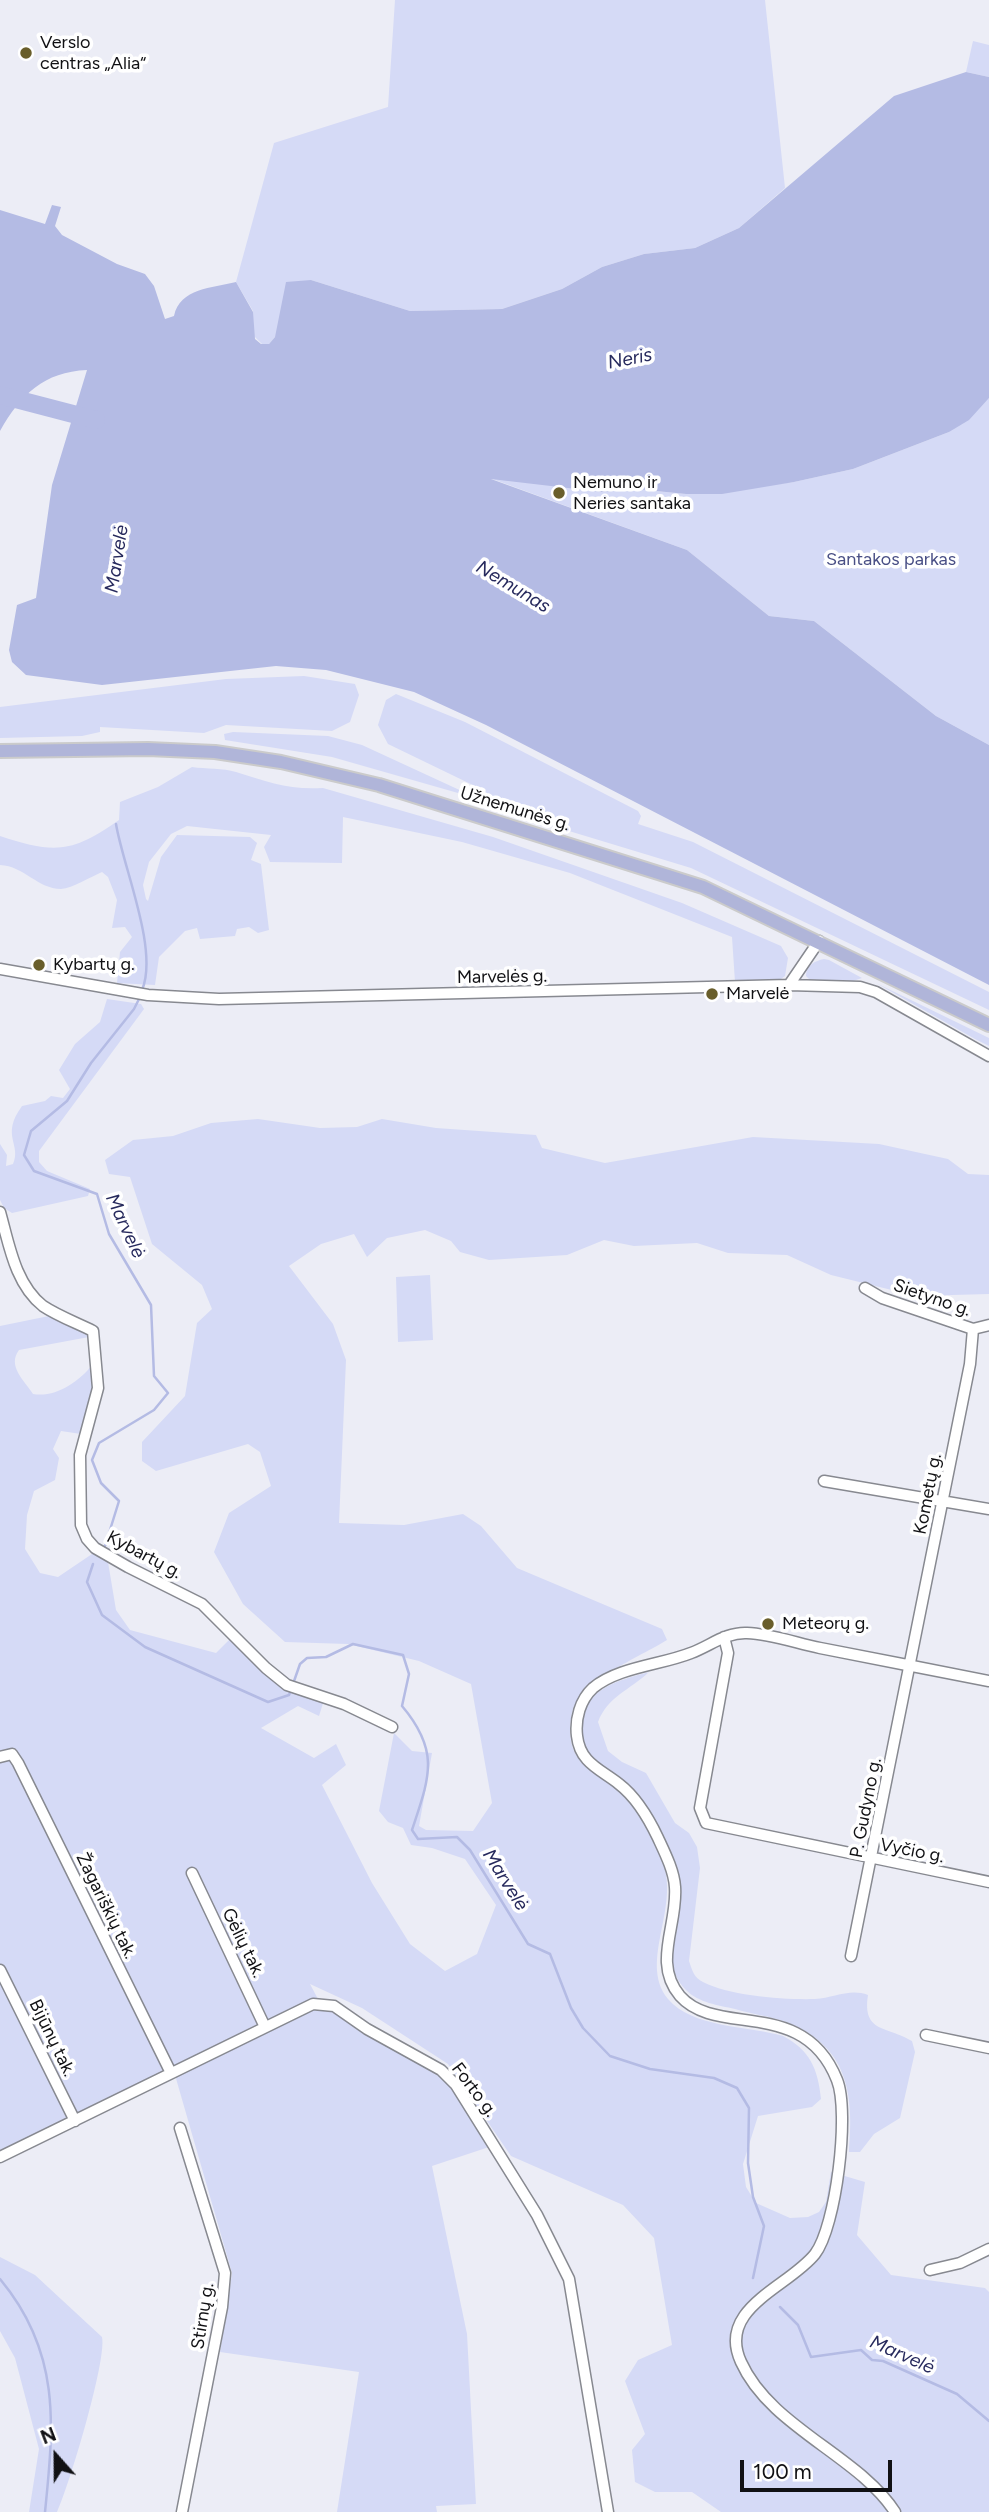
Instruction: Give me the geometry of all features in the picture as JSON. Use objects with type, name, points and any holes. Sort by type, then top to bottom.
[{"type":"main road","name":"Užnemunės g.","points":[[0,751],[148,749],[215,752],[293,765],[379,785],[680,879],[819,941],[989,1025]]},
{"type":"street","points":[[789,985],[819,941]]},
{"type":"street","name":"Marvelės g.","points":[[0,969],[131,993],[219,999],[789,985],[859,987],[876,992],[989,1055]]},
{"type":"street","name":"Kybartų g.","points":[[0,1212],[9,1250],[31,1295],[45,1307],[93,1331],[98,1388],[80,1455],[81,1525],[87,1539],[95,1548],[128,1567],[202,1604],[292,1687],[344,1704],[392,1727]]},
{"type":"street","name":"Sietyno g.","points":[[865,1288],[882,1298],[974,1329],[989,1325]]},
{"type":"street","name":"Kometų g.","points":[[910,1665],[974,1329]]},
{"type":"street","points":[[824,1481],[989,1509]]},
{"type":"street","points":[[895,2512],[877,2490],[807,2435],[761,2390],[741,2362],[737,2349],[739,2326],[750,2306],[798,2271],[815,2254],[825,2234],[843,2135],[838,2082],[822,2054],[790,2030],[758,2020],[706,2012],[681,1997],[671,1979],[666,1960],[674,1903],[673,1873],[649,1821],[639,1806],[621,1785],[594,1769],[578,1744],[576,1719],[587,1695],[607,1680],[694,1652],[724,1637],[743,1632],[989,1681]]},
{"type":"street","name":"Vyčio g.","points":[[724,1637],[729,1653],[700,1808],[706,1823],[872,1860],[989,1882]]},
{"type":"street","name":"P. Gudyno g.","points":[[851,1956],[910,1665]]},
{"type":"street","name":"Žagariškių tak.","points":[[0,1757],[12,1754],[171,2073]]},
{"type":"street","name":"Gėlių tak.","points":[[192,1873],[265,2027]]},
{"type":"street","name":"Bijūnų tak.","points":[[0,1970],[75,2121]]},
{"type":"street","name":"Forto g.","points":[[0,2157],[313,2004],[326,2004],[428,2060],[456,2085],[530,2203],[565,2268],[608,2512]]},
{"type":"street","points":[[926,2035],[989,2048]]},
{"type":"street","name":"Stirnų g.","points":[[180,2128],[225,2273],[222,2307],[182,2512]]},
{"type":"street","points":[[930,2270],[960,2263],[989,2249]]},
{"type":"green space","points":[[395,0],[765,0],[785,188],[739,228],[695,248],[644,254],[602,267],[562,289],[502,309],[410,311],[311,280],[275,337],[269,344],[262,344],[253,335],[253,311],[236,282],[274,143],[388,107]]},
{"type":"green space","points":[[973,41],[989,45],[989,77],[966,72]]},
{"type":"green space","name":"Santakos parkas","points":[[989,398],[989,745],[936,716],[814,621],[769,616],[687,550],[487,477],[602,492],[636,489],[686,494],[794,482],[853,469],[949,432]]},
{"type":"green space","points":[[304,676],[355,684],[359,695],[350,722],[332,731],[226,725],[204,733],[100,727],[100,732],[82,736],[0,738],[0,707],[226,679]]},
{"type":"green space","points":[[396,694],[465,722],[638,811],[641,816],[638,824],[693,842],[989,992],[989,1010],[691,868],[503,811],[481,789],[388,744],[378,725],[386,700]]},
{"type":"green space","points":[[233,732],[328,736],[362,745],[479,799],[332,757],[225,740],[224,734]]},
{"type":"green space","points":[[192,767],[231,771],[289,786],[323,788],[493,837],[682,903],[781,946],[788,958],[785,976],[778,981],[735,982],[732,937],[570,873],[462,842],[343,817],[342,863],[270,862],[264,847],[271,835],[187,826],[171,834],[149,862],[143,885],[148,901],[161,857],[177,835],[250,837],[257,843],[251,860],[261,864],[269,930],[258,933],[249,927],[237,929],[235,936],[200,939],[197,928],[185,931],[159,957],[155,985],[117,983],[120,952],[132,937],[125,927],[112,928],[117,900],[108,877],[102,872],[61,889],[45,885],[16,869],[0,865],[0,836],[49,848],[75,844],[119,820],[120,802],[158,787]]},
{"type":"green space","points":[[824,959],[862,978],[853,981],[811,981],[806,976],[809,966]]},
{"type":"green space","points":[[876,983],[989,1038],[989,1046],[975,1039]]},
{"type":"green space","points":[[107,999],[141,1004],[144,1009],[39,1151],[39,1162],[47,1171],[90,1189],[88,1196],[12,1213],[4,1208],[0,1200],[0,1144],[7,1155],[6,1166],[13,1164],[15,1151],[12,1132],[16,1116],[22,1106],[45,1101],[51,1096],[63,1098],[70,1089],[59,1070],[75,1044],[100,1022]]},
{"type":"green space","points":[[258,1119],[320,1128],[357,1127],[382,1119],[436,1128],[536,1135],[542,1148],[605,1163],[753,1137],[879,1144],[948,1159],[968,1174],[989,1175],[989,1294],[916,1296],[831,1275],[787,1255],[728,1253],[697,1243],[634,1246],[604,1240],[567,1255],[489,1260],[460,1252],[451,1241],[425,1230],[387,1238],[367,1257],[354,1234],[321,1244],[289,1266],[333,1324],[346,1360],[339,1523],[404,1525],[463,1514],[481,1526],[517,1568],[662,1629],[667,1640],[612,1671],[586,1690],[572,1713],[570,1732],[572,1746],[578,1757],[628,1800],[642,1819],[660,1855],[666,1874],[667,1893],[658,1949],[660,1984],[668,1999],[691,2016],[722,2025],[783,2036],[806,2054],[815,2070],[821,2099],[812,2107],[758,2116],[743,2164],[746,2187],[756,2203],[790,2218],[808,2217],[819,2212],[826,2202],[831,2172],[865,2182],[857,2235],[891,2275],[985,2288],[989,2292],[989,2512],[721,2512],[692,2492],[655,2492],[635,2482],[632,2450],[645,2434],[625,2381],[638,2360],[672,2345],[654,2238],[623,2205],[511,2156],[448,2064],[362,2008],[310,1984],[320,2003],[441,2070],[495,2145],[432,2166],[467,2334],[476,2504],[436,2506],[437,2512],[337,2512],[359,2372],[220,2352],[232,2273],[175,2075],[0,2162],[0,1326],[49,1316],[87,1333],[89,1337],[19,1350],[16,1356],[18,1373],[33,1394],[41,1395],[66,1387],[92,1365],[94,1385],[81,1434],[61,1431],[53,1449],[59,1458],[55,1480],[34,1491],[27,1515],[25,1549],[40,1573],[58,1577],[95,1552],[108,1562],[116,1610],[130,1630],[216,1653],[230,1639],[277,1682],[324,1700],[319,1716],[298,1706],[261,1728],[314,1758],[336,1744],[346,1765],[322,1785],[372,1883],[410,1944],[445,1971],[477,1954],[496,1905],[465,1859],[432,1848],[411,1845],[403,1828],[388,1822],[379,1811],[394,1733],[412,1751],[432,1753],[419,1826],[426,1830],[473,1831],[492,1803],[471,1684],[419,1661],[348,1644],[285,1642],[243,1604],[214,1552],[229,1513],[271,1486],[260,1452],[248,1444],[156,1471],[142,1461],[142,1442],[185,1396],[197,1323],[212,1309],[202,1285],[152,1244],[130,1177],[109,1174],[105,1160],[133,1140],[173,1136],[211,1123]]},
{"type":"green space","points":[[430,1275],[433,1340],[398,1342],[396,1277]]},
{"type":"green space","points":[[649,1672],[614,1700],[598,1722],[608,1751],[622,1762],[646,1773],[675,1823],[689,1833],[697,1847],[700,1868],[689,1961],[695,1976],[727,1991],[774,1998],[822,1998],[848,1993],[868,1995],[867,2007],[873,2022],[878,2027],[912,2041],[915,2052],[900,2118],[874,2134],[860,2152],[849,2152],[848,2091],[843,2074],[823,2044],[807,2032],[786,2022],[703,2001],[686,1990],[676,1976],[672,1943],[678,1890],[672,1857],[642,1800],[594,1760],[582,1739],[583,1713],[595,1695],[614,1683]]},
{"type":"green space","points":[[0,2257],[35,2275],[102,2337],[93,2396],[57,2512],[29,2512],[39,2449],[15,2358],[0,2331]]},
{"type":"water","name":"Neris","points":[[966,72],[989,77],[989,398],[969,420],[949,432],[853,469],[722,494],[636,489],[602,492],[491,479],[687,550],[769,616],[814,621],[936,716],[989,745],[989,985],[486,725],[414,692],[326,670],[276,666],[102,685],[26,675],[12,662],[9,650],[17,605],[36,598],[52,485],[87,370],[58,375],[35,387],[16,406],[0,431],[0,210],[45,224],[52,205],[61,207],[55,226],[62,235],[117,264],[145,274],[154,286],[165,319],[174,316],[177,307],[190,295],[207,288],[236,282],[253,312],[255,339],[261,344],[269,344],[275,337],[286,282],[311,280],[410,311],[502,309],[562,289],[602,267],[644,254],[695,248],[739,228],[894,96]]},
{"type":"waterway","name":"Nemunas","points":[[0,395],[96,420]]},
{"type":"waterway","name":"Marvelė","points":[[116,824],[143,931],[146,973],[142,990]]},
{"type":"waterway","name":"Marvelė","points":[[105,1546],[119,1501],[101,1483],[92,1460],[99,1443],[154,1410],[168,1393],[154,1376],[151,1305],[109,1234],[97,1194],[34,1171],[24,1155],[31,1131],[67,1101],[91,1063],[134,1009],[140,997]]},
{"type":"waterway","name":"Marvelė","points":[[93,1564],[87,1582],[102,1615],[145,1647],[268,1702],[289,1695],[291,1690]]},
{"type":"waterway","name":"Marvelė","points":[[293,1684],[300,1664],[307,1658],[326,1657],[353,1644],[403,1655],[409,1674],[402,1706],[414,1722],[427,1752],[427,1780],[412,1830],[418,1839],[457,1837],[470,1850],[528,1944],[550,1954],[571,2008],[583,2028],[610,2056],[650,2069],[714,2078],[737,2088],[749,2108],[748,2163],[753,2197],[764,2226],[753,2278]]},
{"type":"waterway","points":[[0,2279],[20,2306],[34,2334],[49,2390],[51,2419],[45,2512]]},
{"type":"waterway","name":"Marvelė","points":[[780,2307],[798,2325],[811,2357],[861,2350],[872,2360],[883,2361],[957,2394],[989,2421]]},
{"type":"place","name":"Verslo centras „Alia“","points":[[26,53]]},
{"type":"place","name":"Nemuno ir Neries santaka","points":[[559,493]]},
{"type":"place","name":"Kybartų g.","points":[[39,965]]},
{"type":"place","name":"Marvelė","points":[[712,994]]},
{"type":"place","name":"Meteorų g.","points":[[768,1624]]}]
